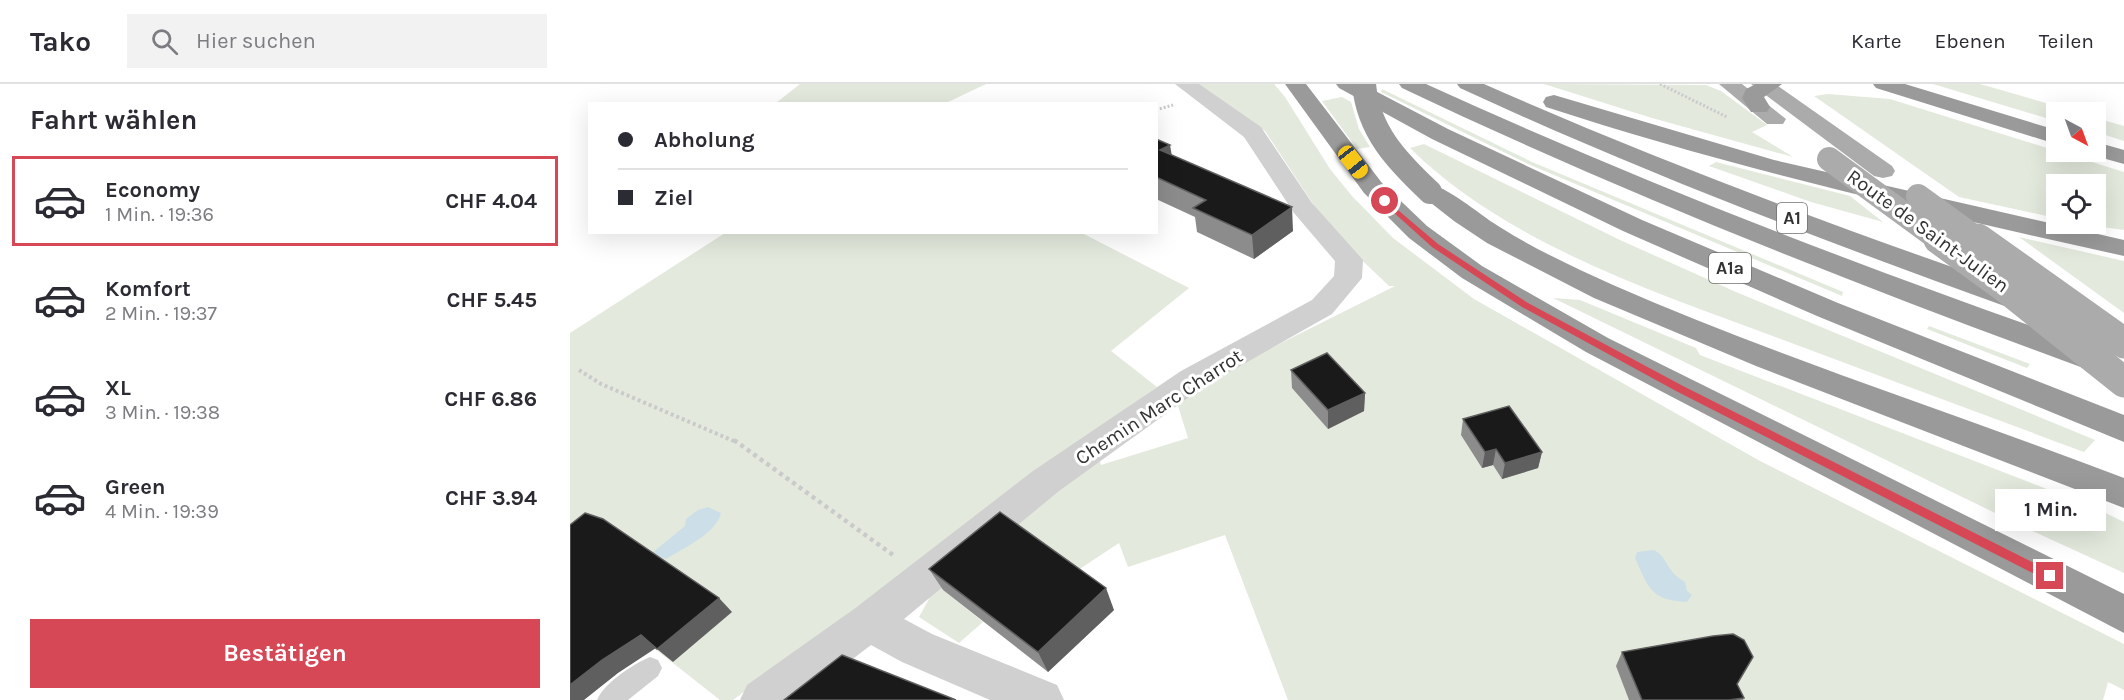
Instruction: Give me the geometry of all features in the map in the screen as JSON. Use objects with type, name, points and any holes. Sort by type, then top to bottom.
[{"type":"highway","points":[[1295,84],[1373,188],[1418,232],[1472,272],[1597,345],[2118,611]]},
{"type":"highway","name":"A1a","points":[[1346,84],[1495,161],[1658,236],[1762,282],[2124,429]]},
{"type":"highway","points":[[1364,84],[1368,107],[1380,136],[1405,169],[1430,192],[1469,221],[1520,251],[1633,304],[2124,493]]},
{"type":"highway","name":"A1","points":[[1409,84],[1556,151],[1715,217],[1911,293],[2124,371]]},
{"type":"highway","name":"A1","points":[[1467,84],[1579,134],[1726,193],[1939,273],[2124,337]]},
{"type":"highway","points":[[1504,84],[1641,130],[1820,180],[2124,248]]},
{"type":"highway","points":[[1885,85],[2046,134]]},
{"type":"highway","points":[[2106,151],[2124,157]]},
{"type":"main road","name":"Route de Saint-Julien","points":[[1729,84],[1759,89],[1883,171],[2124,344]]},
{"type":"main road","name":"Route de Saint-Julien","points":[[1759,89],[1829,159],[2005,287],[2124,382]]},
{"type":"street","name":"Chemin Marc Charrot","points":[[764,700],[869,622],[923,576],[1046,481],[1192,380],[1322,307],[1348,278],[1349,260],[1304,208],[1262,141],[1242,122],[1185,84]]},
{"type":"street","points":[[869,622],[917,648],[1041,700]]},
{"type":"lane","points":[[609,700],[650,668]]},
{"type":"path","points":[[579,370],[601,384],[730,437],[923,576]]},
{"type":"shaded area","points":[[800,84],[986,84],[948,102],[777,102]]},
{"type":"shaded area","points":[[1197,84],[1274,84],[1285,97],[1330,169],[1352,196],[1393,238],[1474,299],[1760,461],[2124,644],[2124,690],[2108,682],[2103,700],[1288,700],[1225,535],[1128,567],[1119,543],[1069,576],[1011,534],[942,589],[983,622],[959,643],[919,617],[940,579],[1099,457],[1101,465],[1188,438],[1177,403],[1223,372],[1395,286],[1389,286],[1344,243],[1315,207],[1265,131]]},
{"type":"shaded area","points":[[1544,84],[1706,85],[1721,91],[1767,125],[1752,132],[1793,157],[1652,118]]},
{"type":"shaded area","points":[[1933,84],[1980,84],[2046,103],[2046,118]]},
{"type":"shaded area","points":[[1382,89],[1532,162],[1843,292],[1842,296],[1528,164],[1381,92]]},
{"type":"shaded area","points":[[1828,94],[1890,99],[2046,148],[2046,162],[2092,162],[2124,172],[2124,230],[2106,227],[2106,174],[2046,174],[2046,216],[1959,197],[1814,96]]},
{"type":"shaded area","points":[[1342,97],[1351,102],[1359,129],[1370,147],[1357,149],[1322,101]]},
{"type":"shaded area","points":[[2106,121],[2124,126],[2124,141],[2106,135]]},
{"type":"shaded area","points":[[1424,144],[1620,240],[1736,292],[2095,440],[2084,452],[1632,283],[1536,238],[1491,211],[1448,182],[1410,148]]},
{"type":"shaded area","points":[[1716,162],[1850,196],[1883,222],[1811,202],[1709,166]]},
{"type":"shaded area","points":[[723,234],[1084,234],[1189,288],[1111,351],[1157,387],[1046,465],[733,700],[720,700],[636,634],[570,684],[570,333]]},
{"type":"shaded area","points":[[2019,237],[2124,261],[2124,313]]},
{"type":"shaded area","points":[[1553,298],[1580,300],[1696,348],[1700,355],[2091,506],[2124,522],[2124,573],[2028,529]]},
{"type":"shaded area","points":[[1929,326],[2030,364],[2027,368],[1927,329]]},
{"type":"shaded area","points":[[708,507],[721,513],[713,528],[706,534],[666,559],[652,553],[685,526],[686,519],[698,510]]},
{"type":"shaded area","points":[[1654,550],[1659,553],[1674,574],[1685,582],[1687,591],[1692,595],[1687,602],[1666,599],[1648,585],[1635,558],[1637,552]]},
{"type":"building","points":[[1158,140],[1170,145],[1160,150],[1292,207],[1252,235],[1193,208],[1206,200],[1158,178]]},
{"type":"building","points":[[1327,353],[1365,393],[1328,410],[1291,370]]},
{"type":"building","points":[[1509,406],[1542,452],[1505,463],[1496,449],[1485,452],[1463,419]]},
{"type":"building","points":[[1000,512],[1106,588],[1038,652],[929,569]]},
{"type":"building","points":[[585,513],[603,519],[719,598],[657,649],[641,635],[602,660],[570,685],[570,525]]},
{"type":"building","points":[[1733,634],[1744,640],[1753,657],[1737,684],[1744,698],[1642,700],[1622,652],[1713,636]]},
{"type":"building","points":[[842,655],[956,700],[784,700]]},
{"type":"route","points":[[1385,201],[1435,245],[1472,272],[1525,305],[1679,388],[2050,576]]}]
